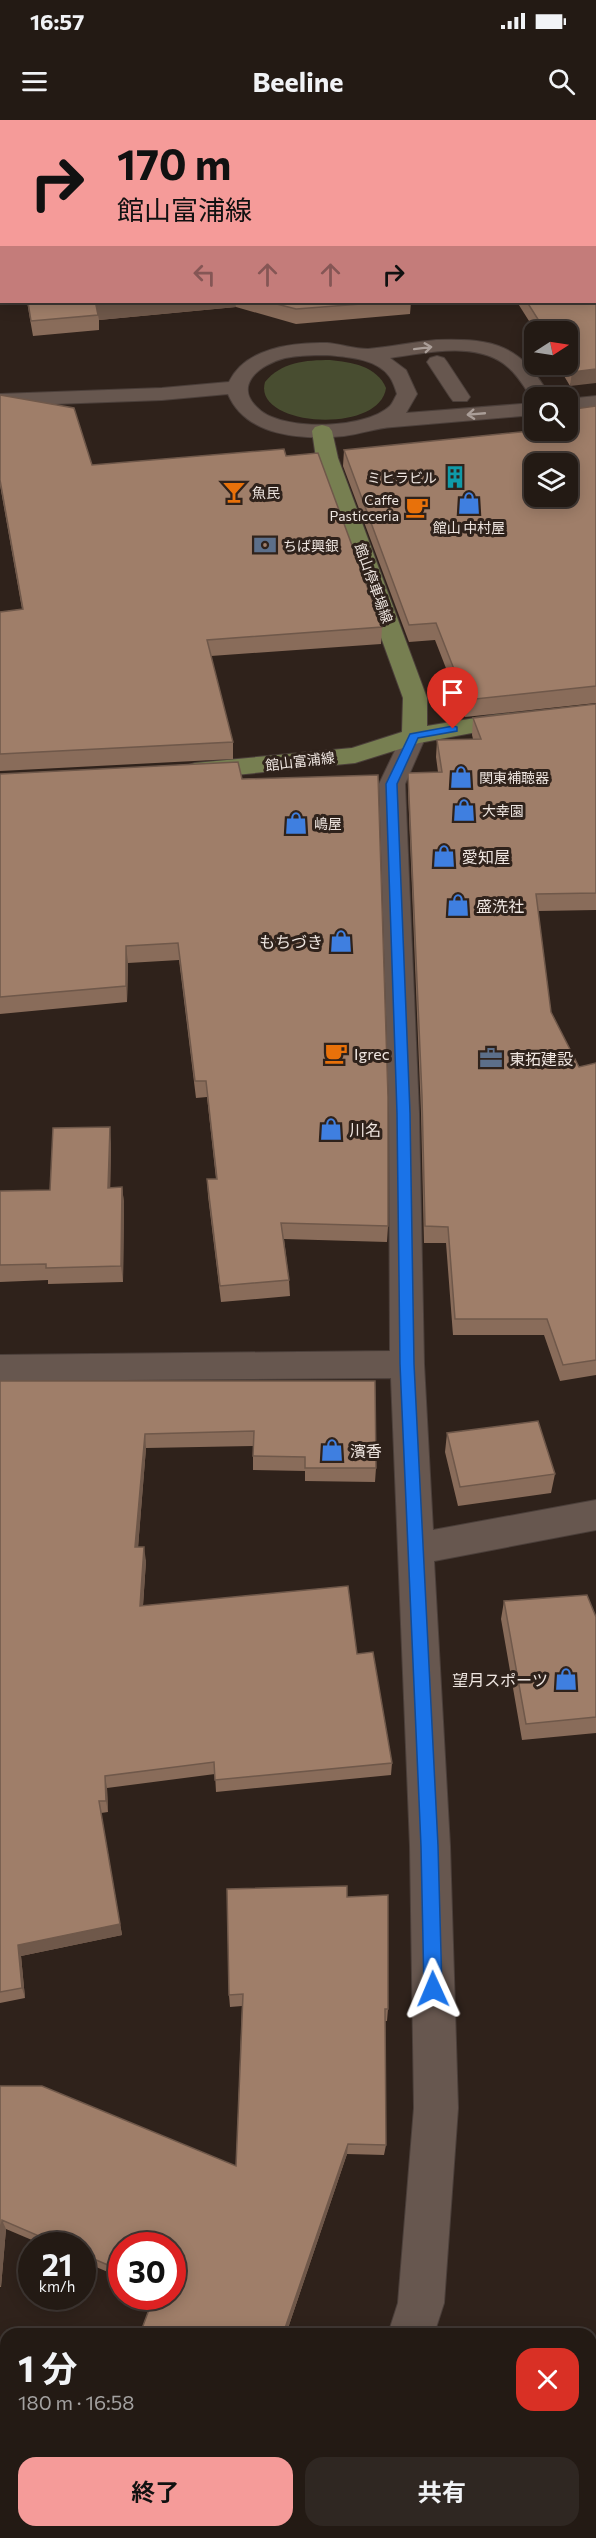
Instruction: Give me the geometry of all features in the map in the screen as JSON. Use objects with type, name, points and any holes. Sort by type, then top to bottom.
[{"type":"main road","name":"館山停車場線","points":[[322,431],[327,458],[415,698],[414,736]]},
{"type":"main road","name":"館山富浦線","points":[[176,772],[224,770],[355,755],[414,736],[492,722],[596,712]]},
{"type":"street","points":[[524,410],[377,422],[351,429],[322,431],[294,429],[260,418],[244,407],[237,394],[237,387],[243,375],[256,363],[288,352],[327,349],[364,355],[446,346],[489,350],[512,360],[535,387]]},
{"type":"street","points":[[364,355],[395,370],[405,383],[406,390],[402,404],[396,411],[377,422]]},
{"type":"street","points":[[437,362],[460,397]]},
{"type":"street","points":[[0,400],[162,394],[237,387]]},
{"type":"street","points":[[578,404],[596,402]]},
{"type":"street","points":[[413,2328],[421,2303],[436,2108],[430,1846],[407,1364],[404,1113],[392,784],[414,736]]},
{"type":"street","points":[[0,1368],[407,1364]]},
{"type":"street","points":[[415,1549],[596,1515]]},
{"type":"green space","points":[[330,360],[362,366],[376,375],[386,388],[379,403],[363,413],[342,419],[318,420],[296,416],[278,409],[266,397],[265,382],[279,370],[294,363]]},
{"type":"building","points":[[28,303],[121,303],[96,305],[98,315],[31,321]]},
{"type":"building","points":[[273,303],[374,303],[296,309]]},
{"type":"building","points":[[528,303],[596,303],[596,369],[578,371],[578,321],[539,321]]},
{"type":"building","points":[[0,395],[74,408],[92,465],[284,449],[286,456],[318,453],[382,627],[207,640],[233,742],[0,754],[0,612],[23,609],[0,480]]},
{"type":"building","points":[[596,406],[596,686],[466,700],[436,623],[409,625],[344,450],[524,432],[524,441],[578,441],[578,408]]},
{"type":"building","points":[[596,704],[596,893],[536,894],[551,1012],[579,1067],[596,1063],[596,1360],[563,1365],[547,1319],[455,1319],[448,1227],[425,1226],[422,1096],[408,773],[442,772],[437,740],[481,739],[473,718]]},
{"type":"building","points":[[238,762],[242,779],[378,775],[388,1097],[388,1226],[281,1223],[289,1280],[220,1286],[207,1179],[217,1179],[206,1081],[195,1081],[178,943],[126,946],[126,986],[0,997],[0,774]]},
{"type":"building","points":[[110,1127],[108,1188],[122,1187],[121,1266],[46,1268],[46,1264],[0,1265],[0,1191],[50,1190],[53,1128]]},
{"type":"building","points":[[0,1381],[375,1381],[376,1468],[305,1468],[305,1457],[253,1456],[254,1431],[145,1434],[135,1547],[144,1547],[140,1606],[348,1586],[357,1654],[373,1652],[392,1763],[215,1780],[214,1762],[105,1776],[106,1801],[99,1801],[120,1924],[18,1945],[22,1988],[0,1992]]},
{"type":"building","points":[[538,1421],[555,1474],[460,1487],[447,1433]]},
{"type":"building","points":[[587,1595],[596,1617],[596,1717],[526,1724],[504,1601]]},
{"type":"building","points":[[347,1886],[347,1897],[388,1895],[388,2009],[385,2009],[386,2145],[348,2144],[285,2328],[142,2328],[149,2310],[186,2310],[186,2232],[108,2232],[108,2265],[96,2260],[96,2232],[30,2232],[2,2220],[0,2241],[0,2086],[42,2086],[236,2166],[243,1994],[229,1995],[227,1889]]},
{"type":"place","name":"ミヒラビル","points":[[455,477]]},
{"type":"place","name":"魚民","points":[[234,492]]},
{"type":"place","name":"館山 中村屋","points":[[469,503]]},
{"type":"place","name":"Caffe Pasticceria","points":[[417,507]]},
{"type":"place","name":"ちば興銀","points":[[265,545]]},
{"type":"place","name":"関東補聴器","points":[[461,777]]},
{"type":"place","name":"大幸園","points":[[464,810]]},
{"type":"place","name":"嶋屋","points":[[296,823]]},
{"type":"place","name":"愛知屋","points":[[444,856]]},
{"type":"place","name":"盛洗社","points":[[458,905]]},
{"type":"place","name":"もちづき","points":[[341,941]]},
{"type":"place","name":"Igrec","points":[[336,1053]]},
{"type":"place","name":"東拓建設","points":[[491,1058]]},
{"type":"place","name":"川名","points":[[331,1129]]},
{"type":"place","name":"濱香","points":[[332,1450]]},
{"type":"place","name":"望月スポーツ","points":[[566,1679]]},
{"type":"route","points":[[433,1989],[430,1846],[407,1364],[404,1113],[392,784],[414,736],[453,729]]}]
